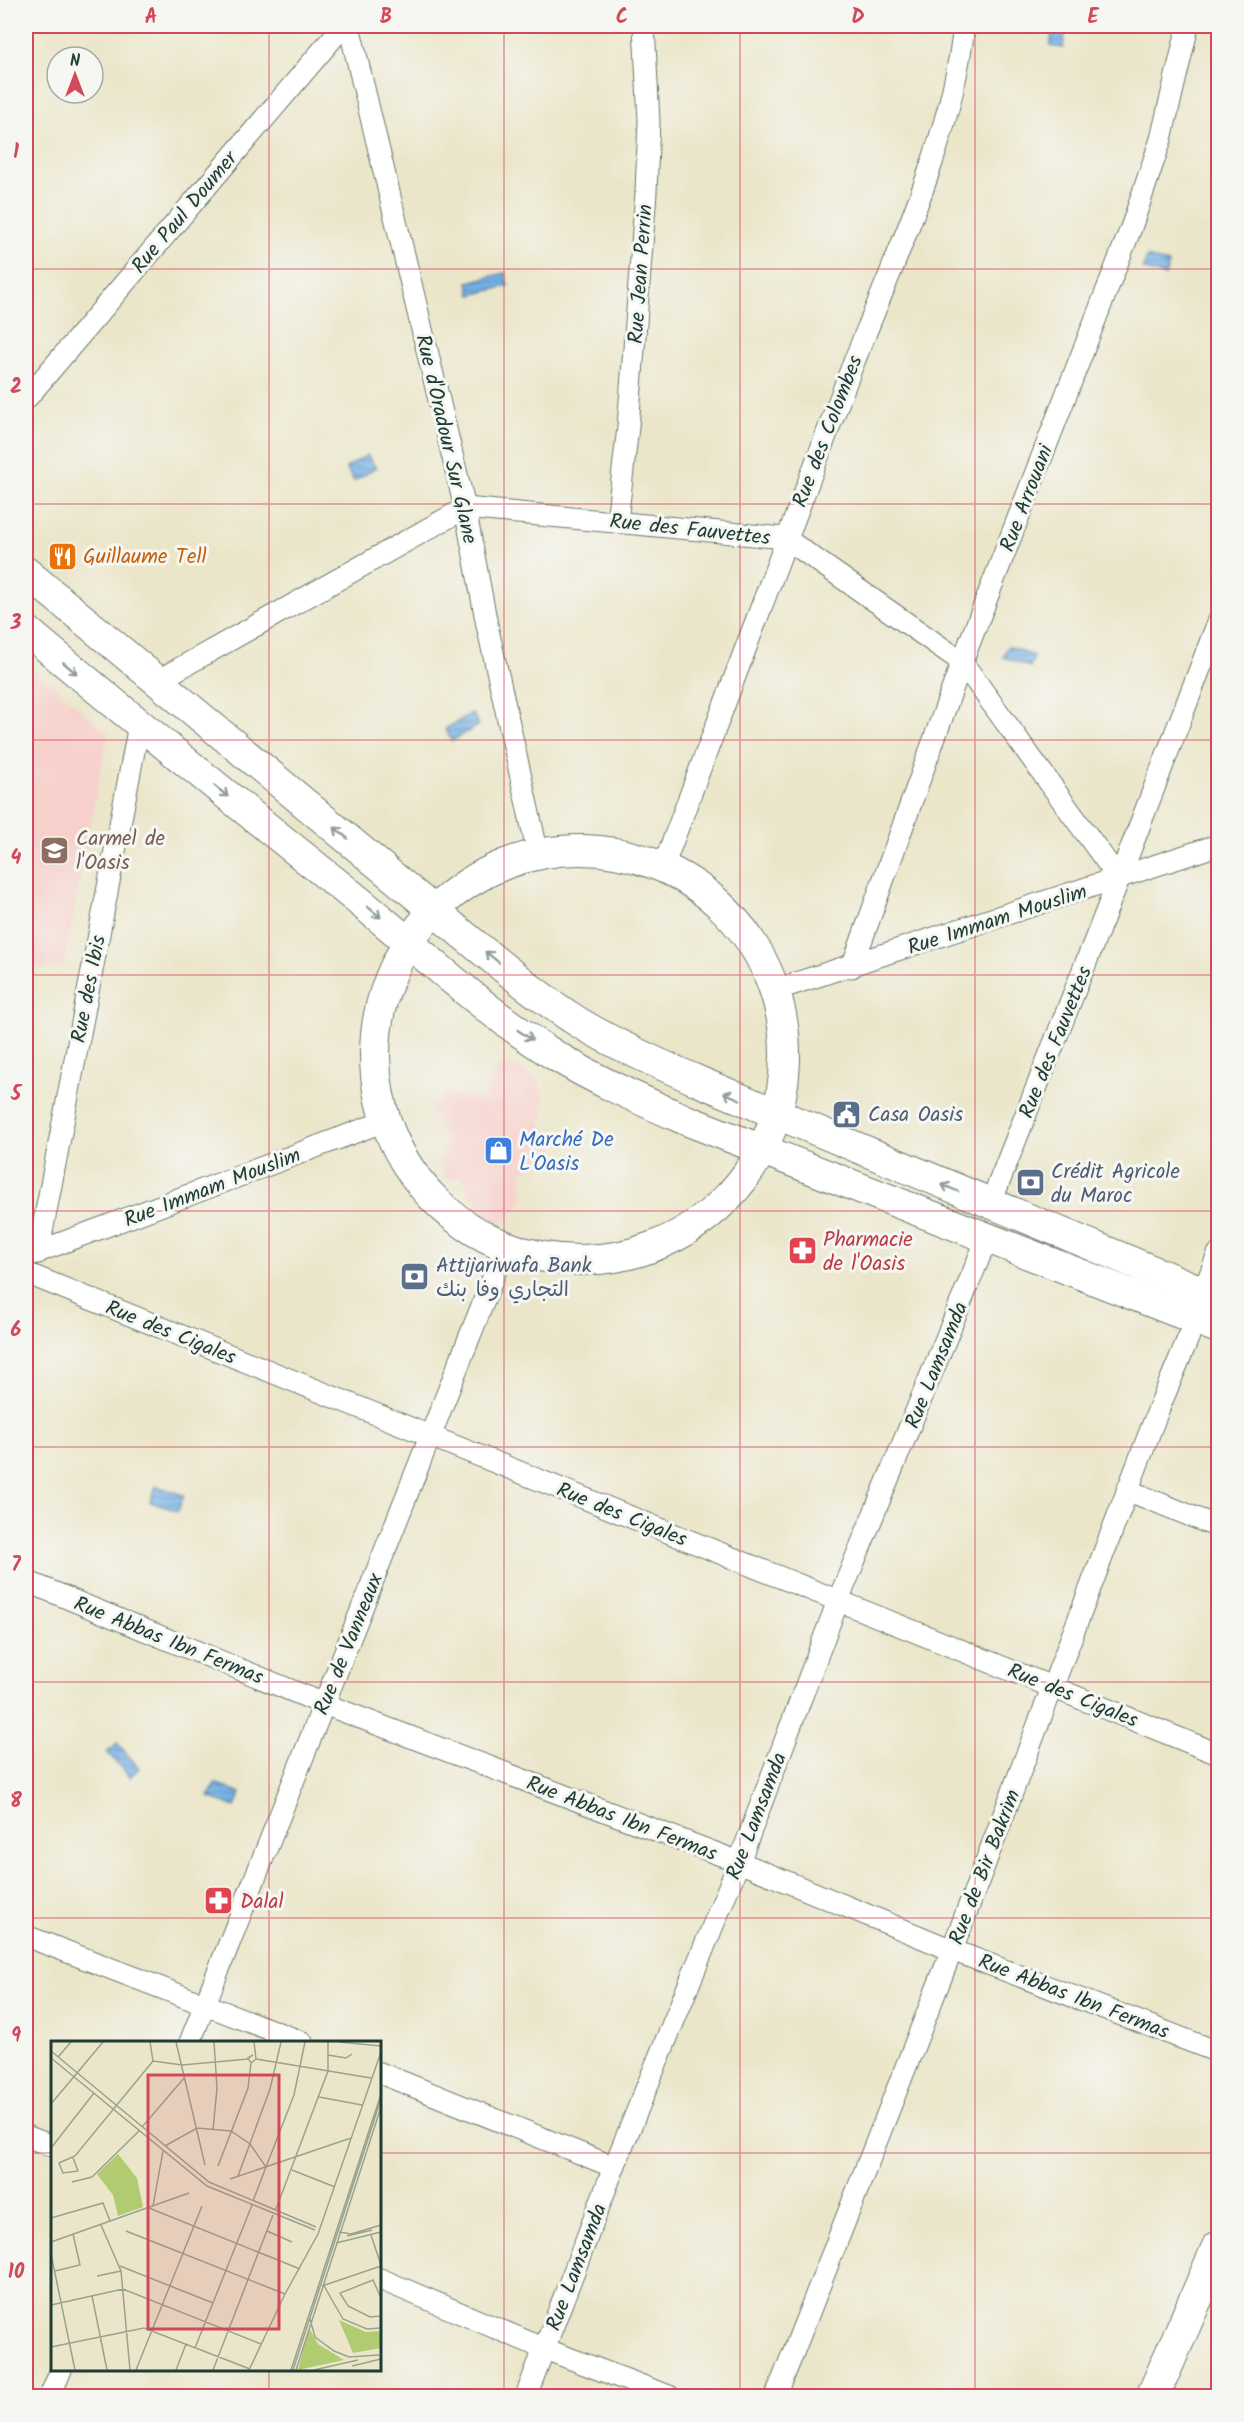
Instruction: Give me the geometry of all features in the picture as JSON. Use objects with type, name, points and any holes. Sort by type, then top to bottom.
[{"type":"main road","points":[[1153,2397],[1218,2248]]},
{"type":"street","name":"Rue Paul Doumer","points":[[26,399],[343,26]]},
{"type":"street","name":"Rue d'Oradour Sur Glane","points":[[349,26],[465,508],[487,626],[538,854]]},
{"type":"street","name":"Rue Jean Perrin","points":[[617,521],[628,427],[648,160],[645,26]]},
{"type":"street","name":"Rue des Colombes","points":[[663,867],[785,538],[929,169],[955,85],[964,26]]},
{"type":"street","name":"Rue Arrouani","points":[[852,967],[962,662],[1131,228],[1161,139],[1188,26]]},
{"type":"street","name":"Rue des Fauvettes","points":[[465,508],[785,538],[962,662],[1119,879]]},
{"type":"street","points":[[157,681],[465,508]]},
{"type":"street","points":[[26,572],[534,991],[578,1022],[632,1051],[776,1115],[1043,1227],[1118,1244],[1216,1277]]},
{"type":"street","name":"Rue des Fauvettes","points":[[990,1204],[1218,622]]},
{"type":"street","points":[[26,630],[139,725],[508,1023],[555,1056],[615,1089],[762,1150],[988,1236],[1218,1328]]},
{"type":"street","name":"Rue des Ibis","points":[[32,1255],[139,725]]},
{"type":"street","name":"Rue Immam Mouslim","points":[[775,990],[852,967],[1218,845]]},
{"type":"street","points":[[580,850],[609,852],[663,867],[698,887],[736,922],[765,966],[775,990],[784,1029],[786,1057],[784,1083],[776,1115],[762,1150],[741,1181],[723,1202],[694,1225],[652,1246],[598,1258],[571,1259],[543,1256],[506,1245],[480,1233],[437,1202],[404,1160],[386,1121],[375,1071],[375,1036],[381,1003],[392,970],[409,941],[434,909],[484,874],[510,862],[538,854],[580,850]]},
{"type":"street","name":"Rue Immam Mouslim","points":[[32,1255],[386,1121]]},
{"type":"street","name":"Rue Lamsamda","points":[[526,2397],[614,2167],[739,1862],[838,1601],[988,1236]]},
{"type":"street","name":"Rue de Vanneaux","points":[[191,2041],[506,1245]]},
{"type":"street","points":[[1064,1266],[1121,1306],[1218,1348]]},
{"type":"street","name":"Rue des Cigales","points":[[26,1273],[1218,1754]]},
{"type":"street","name":"Rue de Bir Bakrim","points":[[776,2397],[952,1950],[1127,1490],[1189,1336]]},
{"type":"street","points":[[1127,1490],[1218,1527]]},
{"type":"street","name":"Rue Abbas Ibn Fermas","points":[[26,1581],[324,1704],[739,1862],[952,1950],[1218,2052]]},
{"type":"street","points":[[26,1936],[297,2041]]},
{"type":"street","points":[[381,2073],[614,2167]]},
{"type":"street","points":[[26,2136],[51,2146]]},
{"type":"street","points":[[381,2279],[545,2349],[669,2397]]},
{"type":"street","points":[[50,2397],[61,2371]]},
{"type":"shaded area","name":"Carmel de l'Oasis","points":[[26,662],[108,733],[63,967],[26,970]]},
{"type":"shaded area","name":"Marché De L'Oasis","points":[[500,1066],[519,1067],[538,1079],[545,1102],[541,1124],[557,1141],[546,1163],[520,1172],[523,1190],[520,1206],[504,1222],[488,1219],[472,1199],[462,1177],[446,1179],[442,1161],[446,1141],[429,1110],[448,1093],[486,1102],[486,1085]]},
{"type":"water","points":[[1053,26],[1066,26],[1063,48],[1050,46]]},
{"type":"water","points":[[1147,257],[1169,264],[1165,276],[1143,269]]},
{"type":"water","points":[[505,273],[508,286],[471,295],[468,282]]},
{"type":"water","points":[[367,455],[376,468],[354,481],[346,468]]},
{"type":"water","points":[[1008,646],[1034,656],[1030,667],[1003,657]]},
{"type":"water","points":[[472,713],[479,725],[452,741],[445,729]]},
{"type":"water","points":[[156,1486],[184,1495],[178,1511],[150,1502]]},
{"type":"water","points":[[117,1743],[139,1768],[130,1777],[107,1752]]},
{"type":"water","points":[[215,1783],[241,1793],[235,1807],[209,1797]]},
{"type":"place","name":"Guillaume Tell","points":[[62,556]]},
{"type":"place","name":"Carmel de l'Oasis","points":[[55,850]]},
{"type":"place","name":"Casa Oasis","points":[[847,1114]]},
{"type":"place","name":"Marché De L'Oasis","points":[[498,1151]]},
{"type":"place","name":"Crédit Agricole du Maroc","points":[[1030,1183]]},
{"type":"place","name":"Pharmacie de l'Oasis","points":[[802,1251]]},
{"type":"place","name":"Attijariwafa Bank التجاري وفا بنك","points":[[415,1277]]},
{"type":"place","name":"Dalal","points":[[219,1901]]}]
